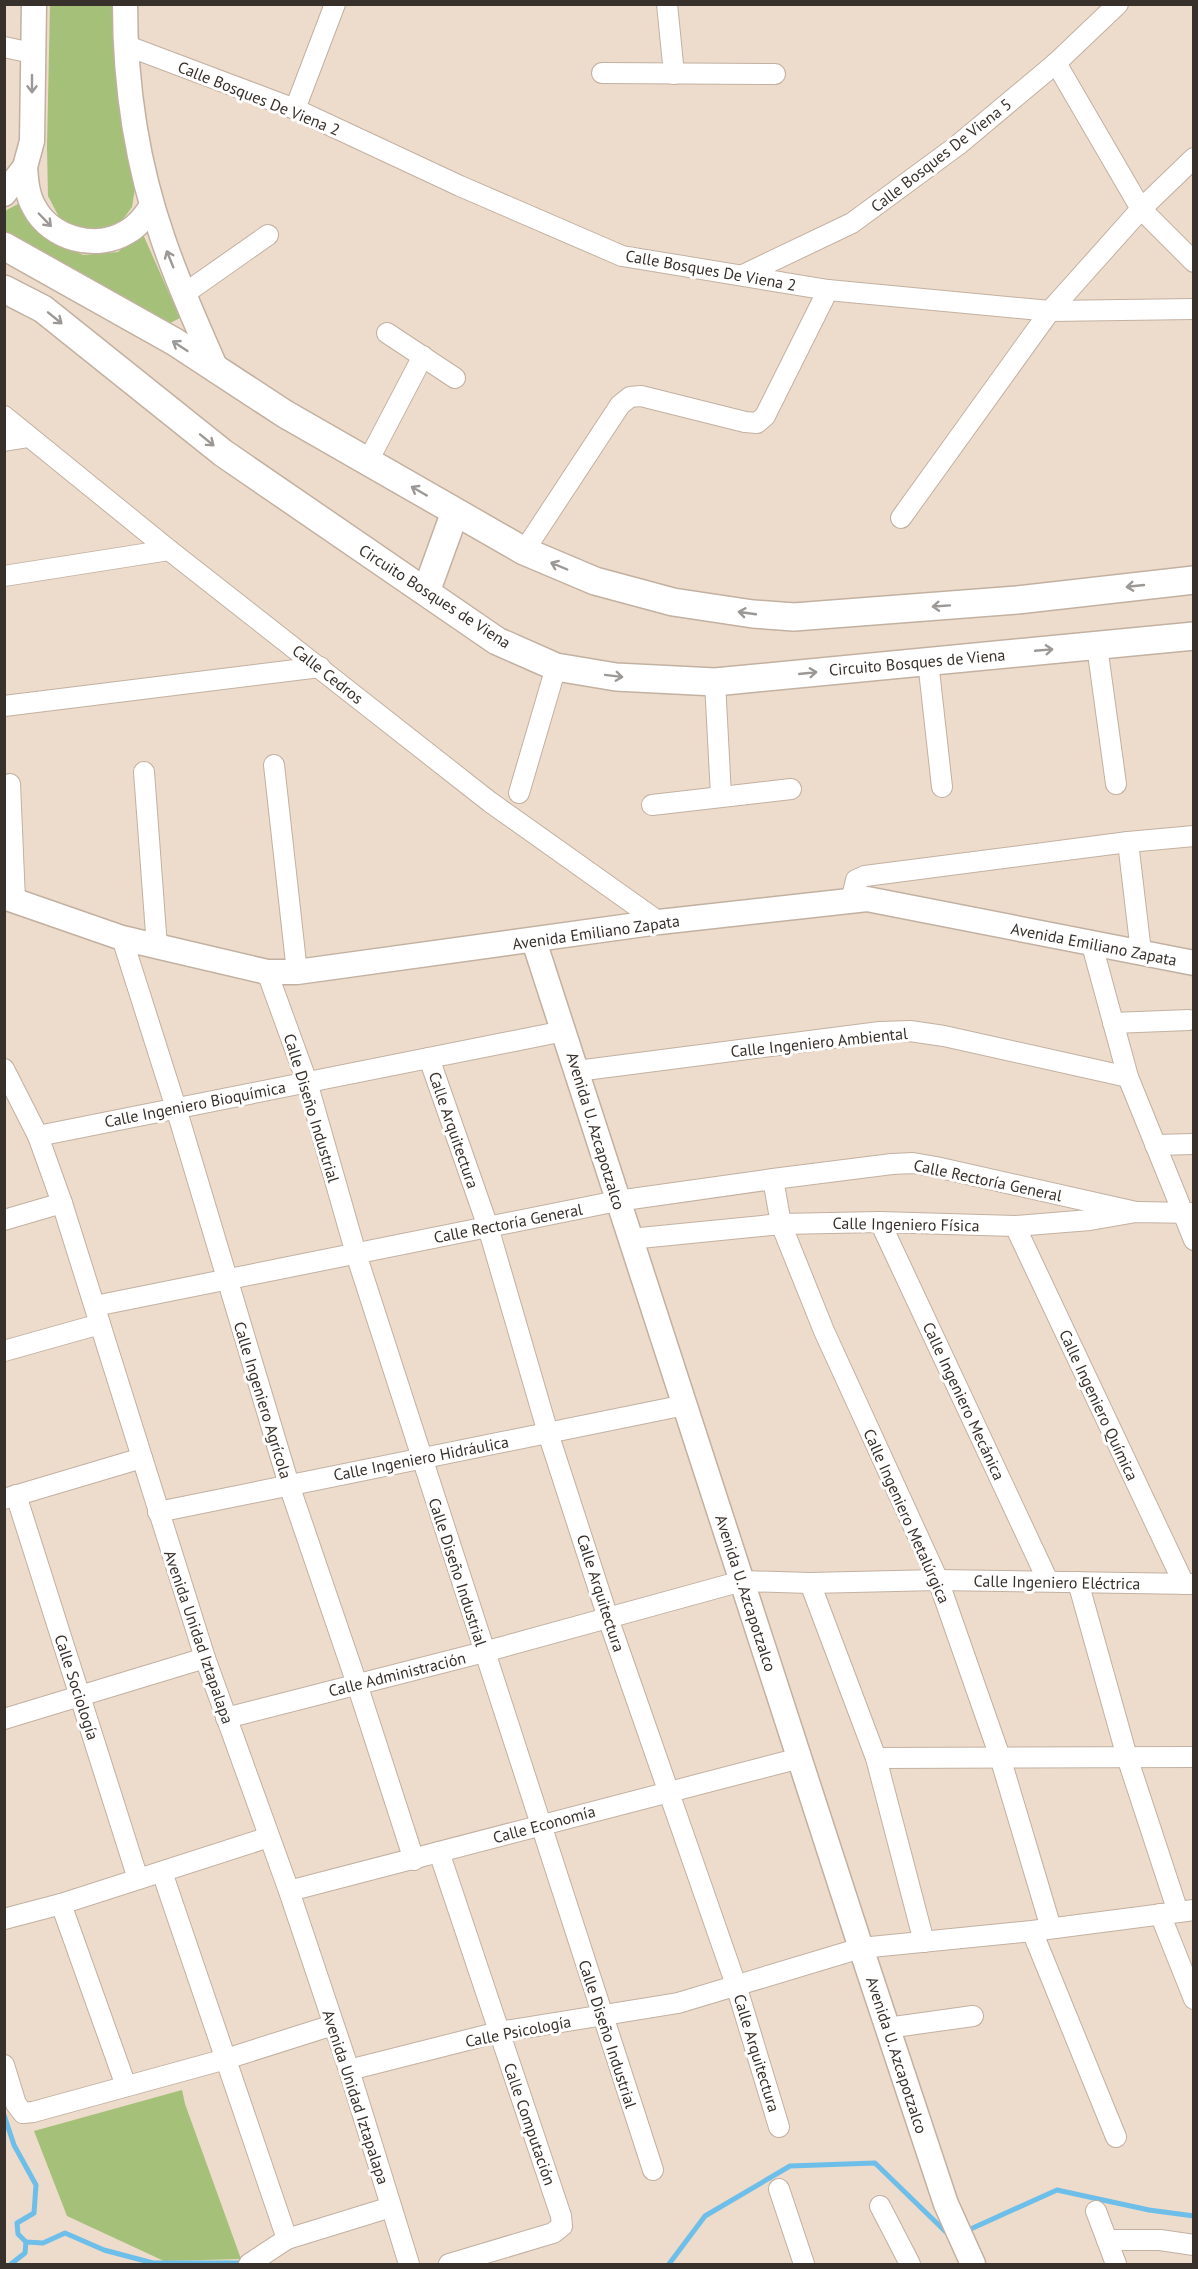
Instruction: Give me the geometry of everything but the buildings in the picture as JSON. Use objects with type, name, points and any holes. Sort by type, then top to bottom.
[{"type":"main road","points":[[4,246],[175,342],[285,414],[455,512],[524,551],[595,581],[673,602],[753,614],[794,617],[1017,600],[1194,580]]},
{"type":"main road","name":"Circuito Bosques de Viena","points":[[4,289],[43,309],[223,453],[497,641],[556,667],[616,677],[715,682],[1194,636]]},
{"type":"main road","points":[[426,592],[455,512]]},
{"type":"street","points":[[34,4],[32,141],[26,167],[26,188],[34,208],[47,224],[65,236],[85,241],[106,240],[126,233],[143,220],[152,206]]},
{"type":"street","points":[[125,4],[125,45],[130,99],[152,206],[184,294],[217,371]]},
{"type":"street","points":[[296,109],[335,4]]},
{"type":"street","points":[[667,4],[674,74]]},
{"type":"street","name":"Calle Bosques De Viena 5","points":[[743,276],[852,224],[958,145],[1056,63],[1109,8]]},
{"type":"street","name":"Calle Bosques De Viena 2","points":[[125,45],[296,109],[460,186],[622,256],[828,290],[1050,312],[1194,309]]},
{"type":"street","points":[[4,47],[32,53]]},
{"type":"street","points":[[1056,63],[1141,209],[1194,262]]},
{"type":"street","points":[[602,73],[775,74]]},
{"type":"street","points":[[902,518],[1050,312],[1141,209],[1194,158]]},
{"type":"street","points":[[4,194],[26,167]]},
{"type":"street","points":[[184,294],[268,235]]},
{"type":"street","points":[[524,551],[620,405],[630,397],[641,396],[757,423],[765,416],[828,290]]},
{"type":"street","points":[[387,333],[455,378]]},
{"type":"street","points":[[368,461],[423,356]]},
{"type":"street","name":"Calle Cedros","points":[[4,416],[169,550],[490,802],[659,922]]},
{"type":"street","points":[[4,441],[29,437]]},
{"type":"street","points":[[4,576],[169,550]]},
{"type":"street","points":[[1097,646],[1116,784]]},
{"type":"street","points":[[928,661],[942,787]]},
{"type":"street","points":[[519,793],[556,667]]},
{"type":"street","points":[[4,706],[320,668]]},
{"type":"street","points":[[715,682],[721,796]]},
{"type":"street","points":[[274,765],[297,972]]},
{"type":"street","points":[[144,772],[157,946]]},
{"type":"street","points":[[10,784],[10,899]]},
{"type":"street","points":[[652,805],[791,789]]},
{"type":"street","points":[[851,901],[856,880],[865,876],[1128,842],[1194,836]]},
{"type":"street","points":[[1128,842],[1141,952]]},
{"type":"street","name":"Avenida Emiliano Zapata","points":[[10,899],[122,938],[267,972],[297,972],[659,922],[867,899],[1092,945],[1194,963]]},
{"type":"street","name":"Calle Ingeniero Agrícola","points":[[122,938],[176,1108],[289,1485],[414,1860]]},
{"type":"street","name":"Avenida U. Azcapotzalco","points":[[534,941],[887,2028],[946,2204],[969,2254]]},
{"type":"street","points":[[1092,945],[1128,1077],[1155,1145],[1187,1213],[1194,1240]]},
{"type":"street","name":"Calle Diseño Industrial","points":[[267,972],[307,1082],[356,1254],[653,2170]]},
{"type":"street","points":[[1113,1023],[1189,1020]]},
{"type":"street","name":"Calle Ingeniero Bioquímica","points":[[38,1136],[564,1030]]},
{"type":"street","name":"Calle Ingeniero Ambiental","points":[[577,1071],[910,1030],[1128,1077]]},
{"type":"street","name":"Calle Arquitectura","points":[[429,1058],[488,1227],[548,1433],[608,1618],[736,1985],[779,2127]]},
{"type":"street","name":"Avenida Unidad Iztapalapa","points":[[7,1080],[38,1136],[62,1203],[205,1658],[289,1891],[349,2070],[409,2265]]},
{"type":"street","points":[[1155,1145],[1194,1144]]},
{"type":"street","name":"Calle Rectoría General","points":[[4,1351],[98,1315],[226,1280],[617,1201],[773,1179],[913,1163],[1136,1212]]},
{"type":"street","name":"Calle Ingeniero Metalúrgica","points":[[773,1179],[781,1224],[824,1331],[938,1580],[1000,1757],[1042,1930],[1116,2138]]},
{"type":"street","points":[[4,1220],[62,1203]]},
{"type":"street","name":"Calle Ingeniero Física","points":[[630,1239],[781,1224],[880,1222],[1015,1226],[1090,1220],[1136,1212],[1187,1213]]},
{"type":"street","name":"Calle Ingeniero Mecánica","points":[[880,1222],[1048,1581]]},
{"type":"street","name":"Calle Ingeniero Química","points":[[1015,1226],[1189,1584]]},
{"type":"street","name":"Calle Ingeniero Hidráulica","points":[[158,1512],[685,1405]]},
{"type":"street","points":[[10,1497],[142,1458]]},
{"type":"street","name":"Calle Sociología","points":[[10,1497],[80,1696],[138,1879]]},
{"type":"street","name":"Calle Ingeniero Eléctrica","points":[[741,1581],[938,1580],[1189,1584]]},
{"type":"street","name":"Calle Administración","points":[[226,1718],[484,1652],[741,1581]]},
{"type":"street","points":[[810,1582],[876,1758],[924,1942]]},
{"type":"street","points":[[1078,1582],[1126,1757],[1177,1912],[1194,1999]]},
{"type":"street","points":[[4,1719],[205,1658]]},
{"type":"street","points":[[876,1758],[1194,1757]]},
{"type":"street","name":"Calle Economía","points":[[289,1891],[800,1758]]},
{"type":"street","points":[[6,1912],[61,1904],[269,1837]]},
{"type":"street","name":"Calle Computación","points":[[439,1852],[562,2226],[553,2233],[449,2265]]},
{"type":"street","points":[[162,1872],[287,2239]]},
{"type":"street","points":[[61,1904],[126,2086]]},
{"type":"street","name":"Calle Psicología","points":[[349,2070],[499,2032],[678,2003],[861,1948],[1042,1930],[1177,1912]]},
{"type":"street","points":[[887,2028],[973,2016]]},
{"type":"street","points":[[4,2065],[16,2104],[23,2113],[33,2112],[226,2059],[333,2025]]},
{"type":"street","points":[[779,2189],[804,2265]]},
{"type":"street","points":[[880,2206],[910,2265]]},
{"type":"street","points":[[255,2261],[287,2239],[391,2207]]},
{"type":"street","points":[[1096,2211],[1116,2265]]},
{"type":"street","points":[[1107,2240],[1160,2240],[1194,2245]]},
{"type":"green space","points":[[50,5],[119,5],[137,175],[132,207],[121,222],[86,233],[59,217],[48,196]]},
{"type":"green space","points":[[27,199],[50,239],[83,255],[118,252],[142,232],[180,318],[168,324],[5,231],[5,211]]},
{"type":"green space","points":[[182,2090],[241,2259],[164,2261],[67,2216],[34,2131]]},
{"type":"waterway","points":[[4,2115],[14,2145],[36,2185],[34,2213],[17,2223],[18,2234],[26,2242],[43,2243],[65,2233],[104,2250],[153,2263],[245,2263]]},
{"type":"waterway","points":[[669,2264],[705,2216],[790,2166],[875,2163],[948,2234]]},
{"type":"waterway","points":[[964,2232],[1057,2190],[1149,2210],[1194,2216]]},
{"type":"waterway","points":[[11,2264],[25,2253],[26,2242]]}]
